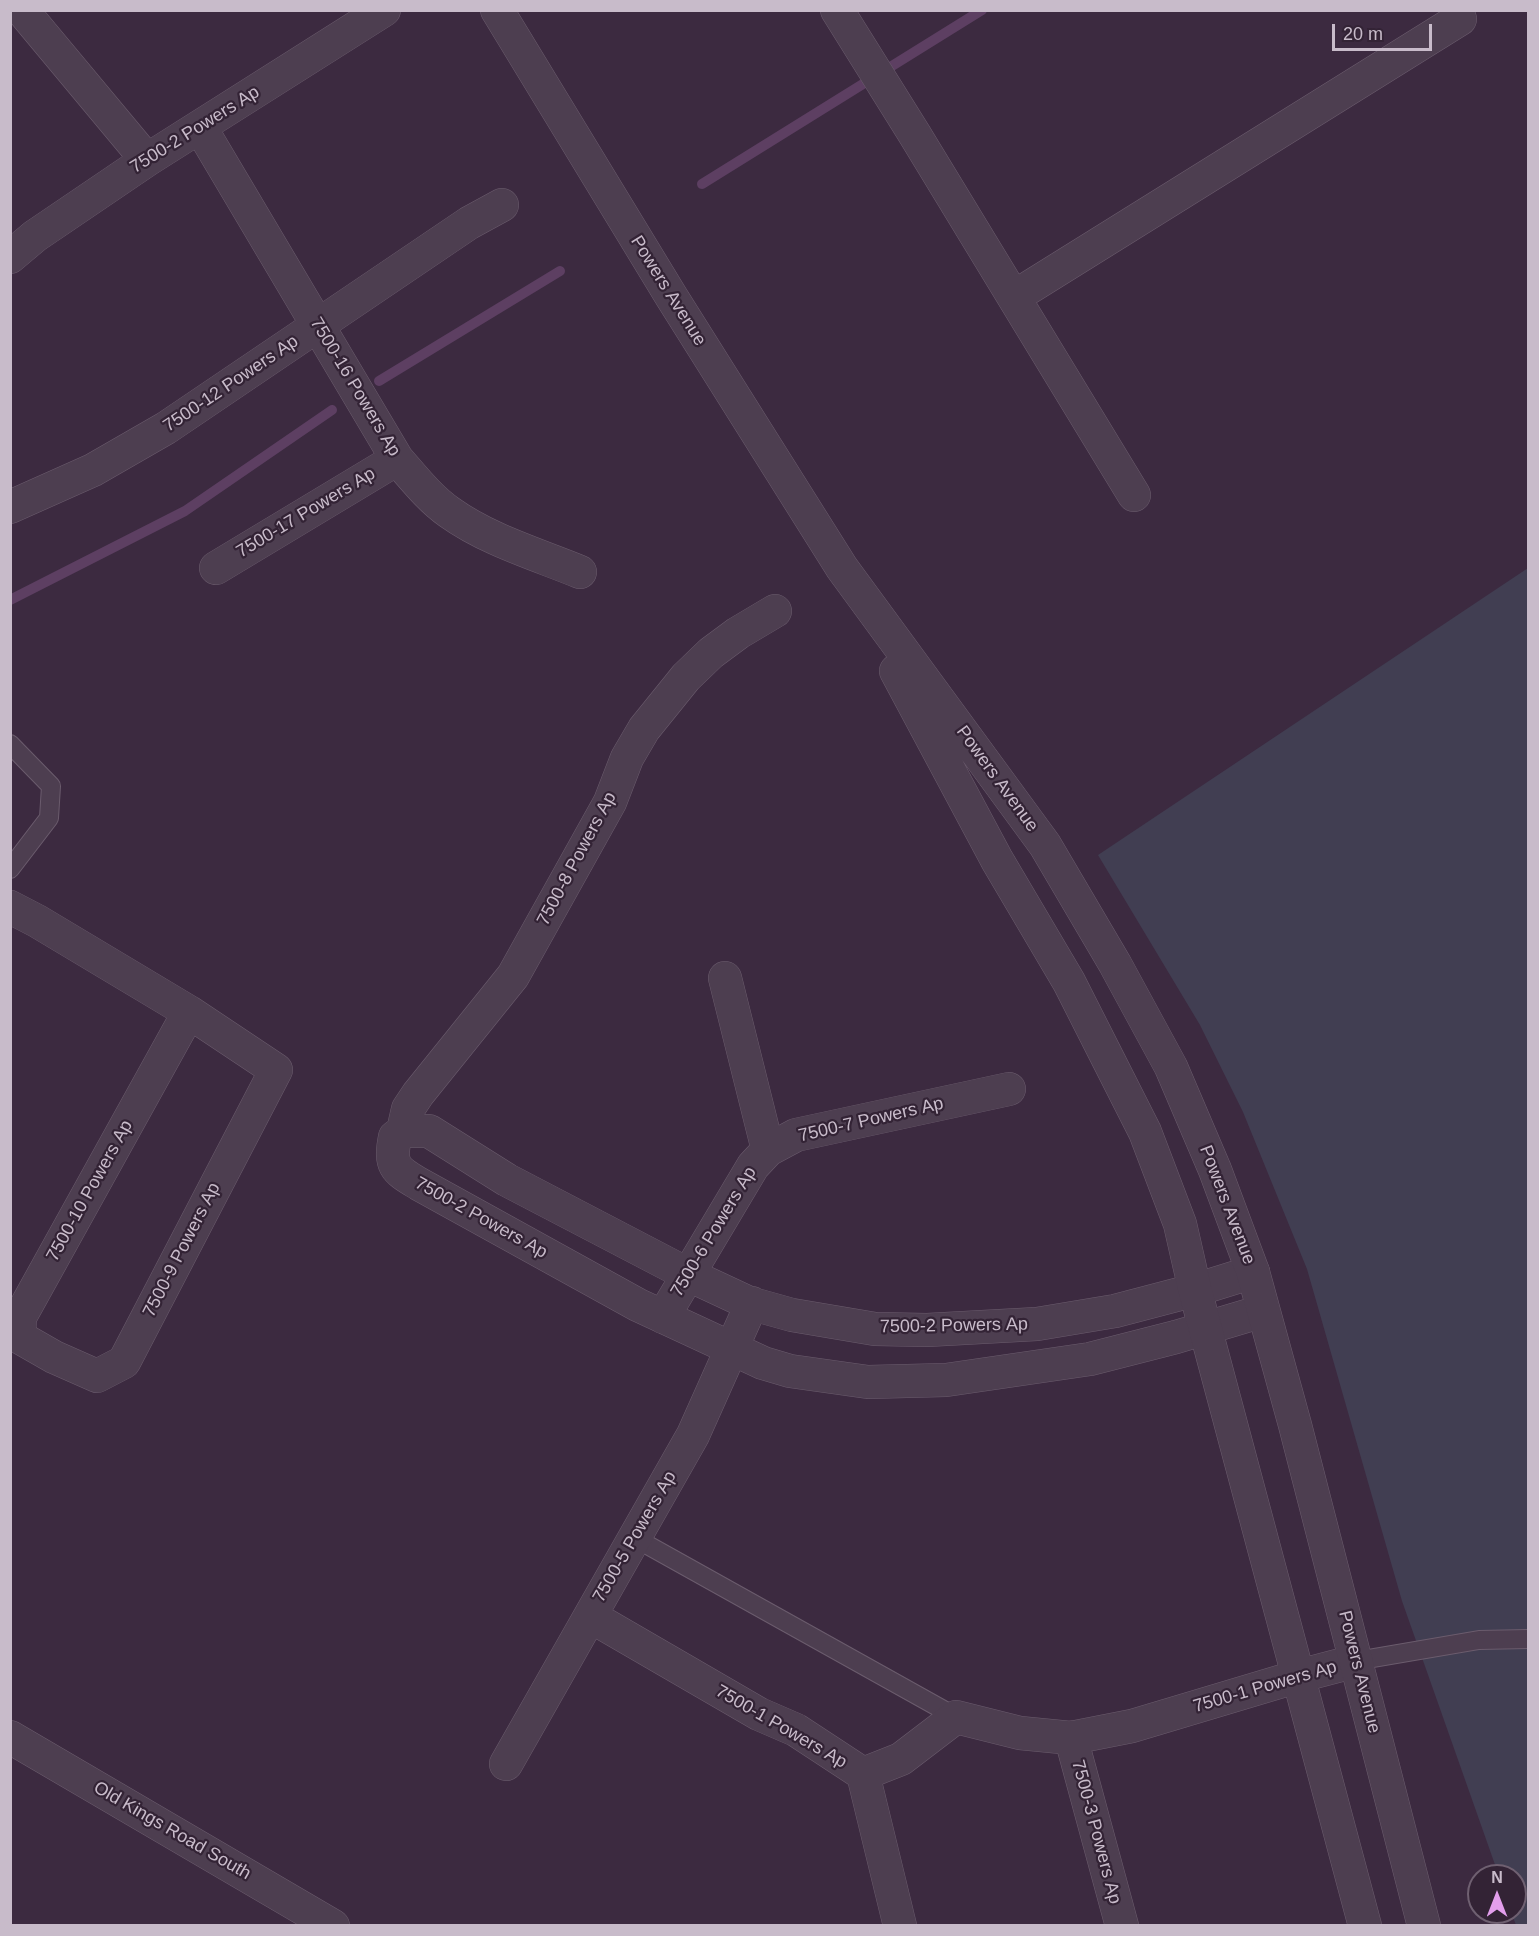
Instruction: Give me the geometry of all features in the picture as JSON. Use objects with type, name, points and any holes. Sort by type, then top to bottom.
[{"type":"street","points":[[22,10],[147,160]]},
{"type":"street","name":"7500-2 Powers Ap","points":[[10,257],[35,236],[147,160],[384,10]]},
{"type":"street","name":"Powers Avenue","points":[[497,10],[671,296],[842,568],[1045,845],[1115,964],[1171,1067],[1215,1170],[1253,1272],[1424,1926]]},
{"type":"street","points":[[837,10],[1134,495]]},
{"type":"street","points":[[1014,297],[1460,19]]},
{"type":"street","name":"7500-16 Powers Ap","points":[[200,127],[397,459],[431,496],[448,511],[477,530],[580,572]]},
{"type":"street","name":"7500-12 Powers Ap","points":[[10,507],[93,470],[166,428],[469,223],[502,204]]},
{"type":"street","name":"7500-17 Powers Ap","points":[[216,568],[397,459]]},
{"type":"street","name":"Powers Avenue","points":[[842,568],[997,860],[1069,982],[1145,1132],[1180,1224],[1195,1290],[1365,1926]]},
{"type":"street","name":"7500-8 Powers Ap","points":[[403,1131],[408,1109],[418,1094],[513,976],[610,802],[627,758],[644,729],[686,677],[711,653],[738,633],[775,611]]},
{"type":"street","points":[[10,908],[37,921],[189,1012]]},
{"type":"street","points":[[725,978],[768,1150]]},
{"type":"street","name":"7500-9 Powers Ap","points":[[54,1357],[98,1376],[124,1362],[276,1070],[189,1012]]},
{"type":"street","name":"7500-10 Powers Ap","points":[[54,1357],[19,1337],[20,1317],[189,1012]]},
{"type":"street","name":"7500-7 Powers Ap","points":[[768,1150],[796,1135],[1009,1089]]},
{"type":"street","name":"7500-2 Powers Ap","points":[[1253,1272],[1115,1311],[1037,1324],[927,1330],[875,1329],[792,1315],[752,1304],[689,1275],[507,1180],[429,1131],[403,1131],[395,1137],[393,1147],[393,1158],[398,1171],[638,1305],[762,1363],[790,1371],[868,1382],[946,1380],[1090,1359],[1206,1329],[1263,1311]]},
{"type":"street","name":"7500-6 Powers Ap","points":[[663,1317],[753,1166],[768,1150]]},
{"type":"street","name":"7500-5 Powers Ap","points":[[506,1764],[693,1436],[752,1304]]},
{"type":"street","name":"7500-1 Powers Ap","points":[[590,1616],[759,1714],[796,1730],[863,1774],[901,1760],[956,1718],[1020,1733],[1071,1738],[1132,1726],[1356,1661]]},
{"type":"street","name":"Old Kings Road South","points":[[10,1737],[333,1926]]},
{"type":"street","name":"7500-3 Powers Ap","points":[[1071,1738],[1122,1926]]},
{"type":"street","points":[[863,1774],[900,1926]]},
{"type":"lane","points":[[10,744],[51,786],[49,818],[10,869]]},
{"type":"lane","points":[[635,1538],[956,1718]]},
{"type":"lane","points":[[1356,1661],[1479,1640],[1528,1639]]},
{"type":"shaded area","points":[[1528,568],[1528,1925],[1516,1924],[1527,1924],[1527,1864],[1495,1864],[1402,1601],[1307,1269],[1243,1112],[1200,1025],[1098,855]]},
{"type":"waterway","points":[[702,184],[982,10]]},
{"type":"waterway","points":[[379,381],[560,271]]},
{"type":"waterway","points":[[10,600],[185,511],[332,410]]}]
